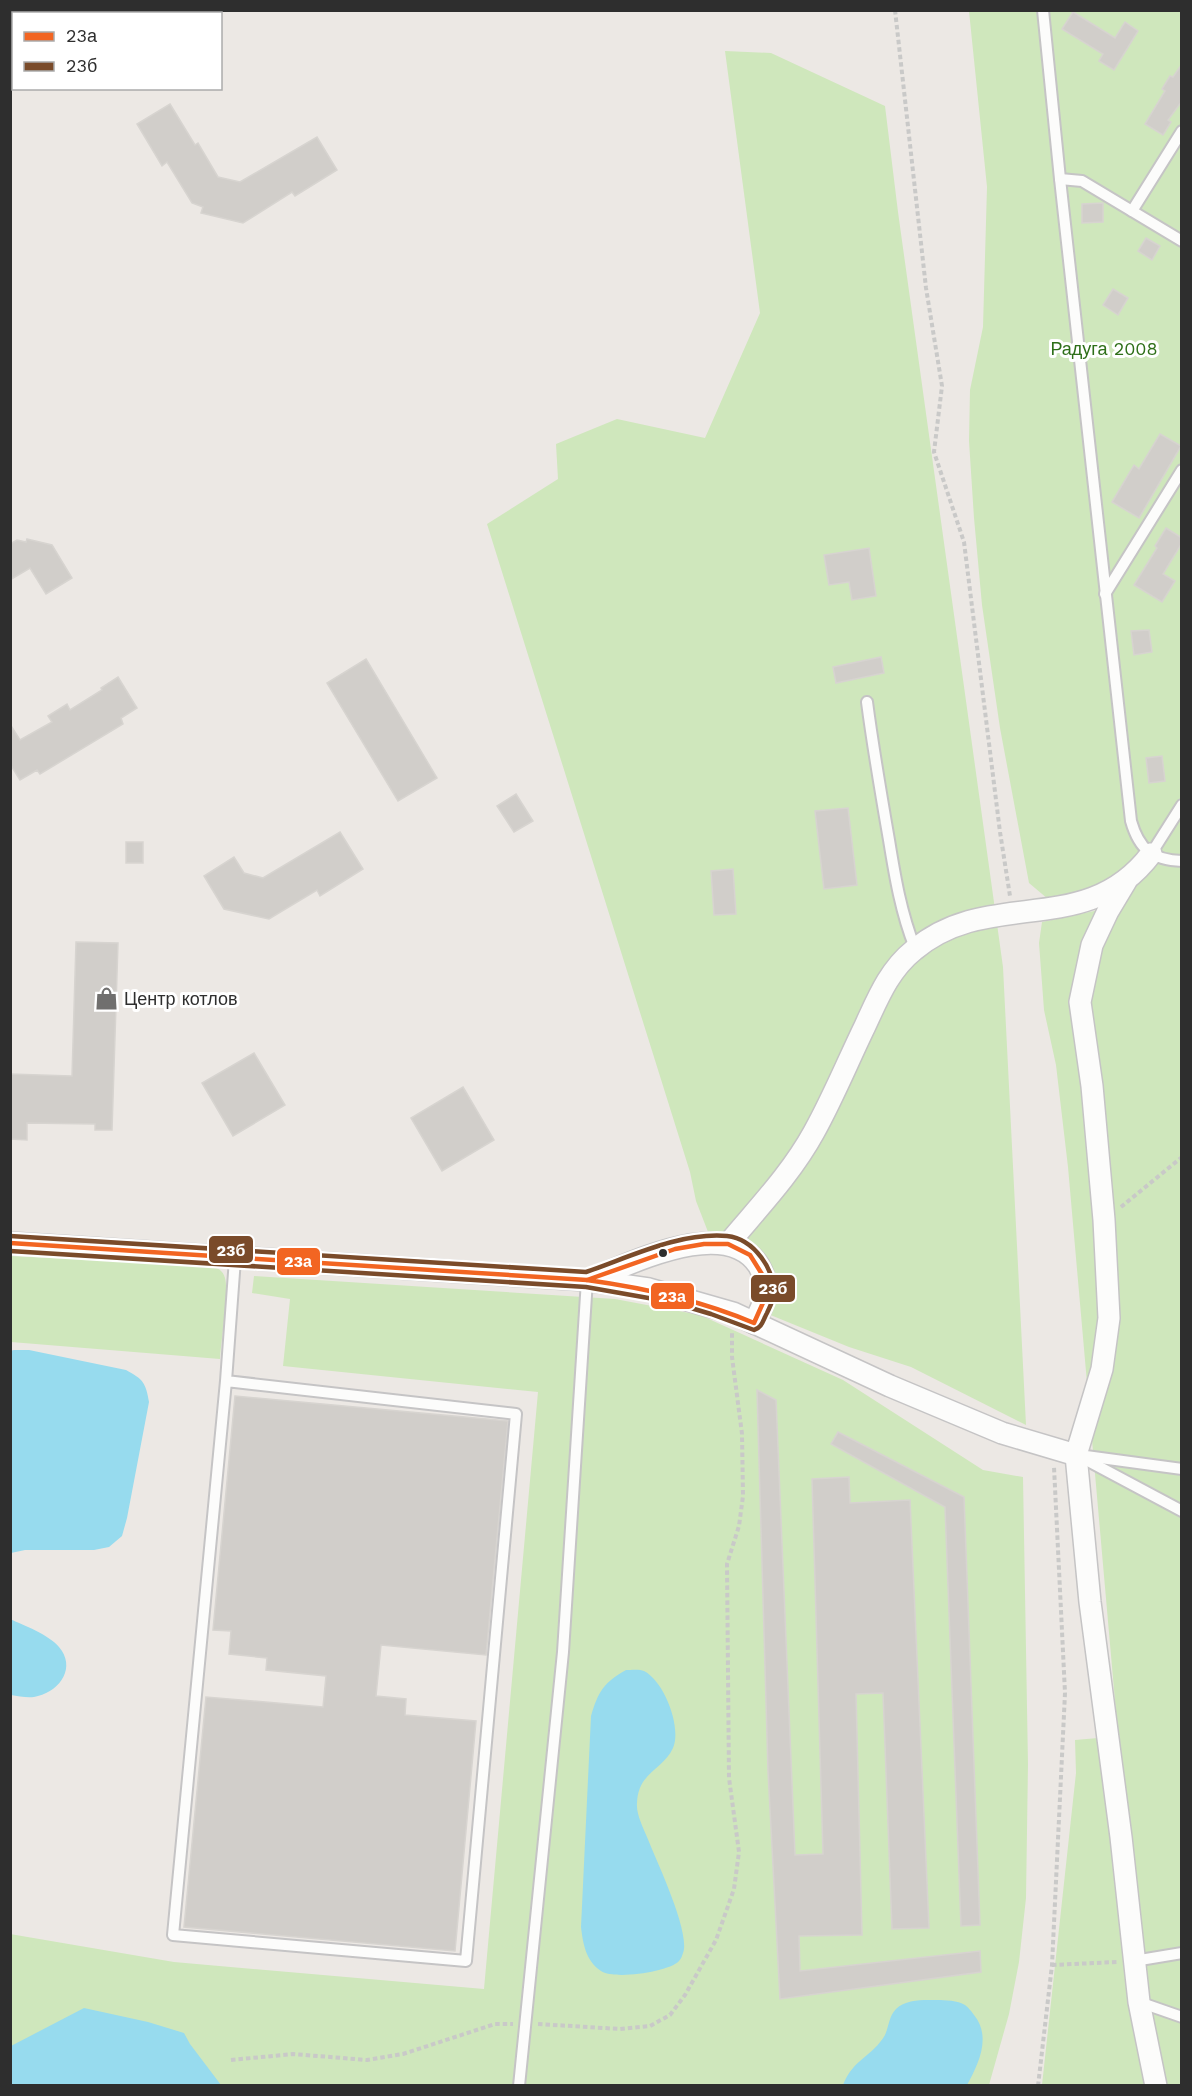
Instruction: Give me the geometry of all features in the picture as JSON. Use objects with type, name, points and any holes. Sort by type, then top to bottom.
[{"type":"street","points":[[1151,854],[1126,881],[1108,911],[1092,945],[1080,1002],[1092,1086],[1109,1300],[1106,1346],[1095,1396],[1076,1455],[1090,1602],[1139,2002],[1156,2085]]},
{"type":"street","points":[[728,1244],[800,1156],[819,1124],[890,975],[915,948],[945,930],[962,923],[1013,912],[1077,904],[1105,894],[1126,881]]},
{"type":"street","points":[[10,1243],[587,1280],[649,1289],[733,1313],[890,1386],[1002,1433],[1076,1455]]},
{"type":"street","points":[[587,1280],[675,1249],[704,1244],[728,1244],[750,1255],[765,1279],[766,1296],[754,1323]]},
{"type":"lane","points":[[1045,13],[1060,179],[1131,821],[1139,843],[1151,854],[1182,861]]},
{"type":"lane","points":[[1132,211],[1182,131]]},
{"type":"lane","points":[[1060,179],[1082,181],[1182,241]]},
{"type":"lane","points":[[1105,594],[1182,470]]},
{"type":"lane","points":[[867,702],[898,893],[906,925],[915,948]]},
{"type":"lane","points":[[1151,854],[1182,805]]},
{"type":"lane","points":[[226,1381],[516,1414],[466,1961],[173,1935],[226,1381],[235,1259]]},
{"type":"lane","points":[[519,2085],[563,1652],[587,1280]]},
{"type":"lane","points":[[1076,1455],[1182,1469]]},
{"type":"lane","points":[[1076,1455],[1182,1511]]},
{"type":"lane","points":[[1134,1961],[1182,1953]]},
{"type":"lane","points":[[1139,2002],[1182,2017]]},
{"type":"path","points":[[895,10],[926,288],[942,386],[934,452],[964,542],[1000,832],[1013,912]]},
{"type":"path","points":[[1104,1220],[1182,1157]]},
{"type":"path","points":[[231,2060],[293,2054],[368,2060],[403,2054],[495,2024],[524,2023],[620,2029],[650,2026],[670,2015],[685,1995],[716,1940],[734,1889],[739,1852],[729,1778],[727,1564],[739,1526],[743,1496],[742,1434],[732,1357],[733,1313]]},
{"type":"path","points":[[1038,2085],[1052,1965],[1065,1693],[1053,1449]]},
{"type":"path","points":[[1052,1965],[1134,1961]]},
{"type":"green space","name":"Радуга 2008","points":[[969,11],[1181,11],[1181,2085],[1042,2085],[1076,1773],[1075,1740],[1098,1738],[1104,1795],[1124,1803],[1068,1167],[1056,1065],[1044,1010],[1039,943],[1042,922],[1094,911],[1151,869],[1130,865],[1086,891],[1048,899],[1029,883],[1000,728],[982,605],[974,518],[969,441],[970,390],[983,327],[987,187]]},
{"type":"green space","points":[[725,51],[771,53],[885,106],[1003,967],[1026,1425],[911,1367],[849,1347],[768,1314],[777,1275],[753,1243],[710,1237],[696,1201],[690,1172],[487,524],[558,479],[556,444],[617,419],[705,438],[760,313]]},
{"type":"green space","points":[[11,1256],[211,1266],[218,1269],[224,1275],[226,1285],[220,1359],[11,1342]]},
{"type":"green space","points":[[254,1276],[615,1299],[700,1315],[843,1380],[983,1470],[1023,1477],[1028,1764],[1026,1898],[1019,1962],[1009,2014],[989,2085],[11,2085],[10,1934],[174,1962],[484,1989],[538,1392],[283,1366],[290,1299],[252,1293]]},
{"type":"water","points":[[29,1350],[126,1370],[140,1379],[147,1390],[149,1402],[127,1518],[122,1536],[109,1547],[94,1550],[25,1550],[11,1553],[10,1351]]},
{"type":"water","points":[[10,1619],[49,1638],[64,1655],[66,1670],[64,1677],[46,1693],[32,1697],[11,1695]]},
{"type":"water","points":[[626,1670],[642,1670],[651,1676],[664,1694],[673,1717],[675,1739],[673,1748],[642,1784],[638,1793],[637,1807],[677,1914],[684,1943],[681,1958],[673,1965],[653,1971],[617,1975],[601,1971],[592,1962],[584,1946],[581,1927],[591,1716],[603,1688]]},
{"type":"water","points":[[928,2000],[961,2003],[970,2010],[979,2024],[983,2042],[979,2060],[967,2085],[843,2085],[852,2069],[875,2048],[885,2035],[890,2018],[899,2006]]},
{"type":"water","points":[[84,2008],[148,2022],[184,2033],[221,2085],[11,2085],[11,2046]]},
{"type":"building","points":[[1073,12],[1115,38],[1125,22],[1138,31],[1114,70],[1099,61],[1103,54],[1062,29]]},
{"type":"building","points":[[1182,64],[1182,101],[1168,120],[1171,122],[1163,135],[1145,124],[1165,91],[1162,89],[1170,76],[1173,77]]},
{"type":"building","points":[[170,104],[195,145],[198,143],[218,177],[240,182],[317,137],[337,170],[295,196],[292,192],[243,223],[201,213],[203,207],[192,203],[167,162],[162,166],[137,124]]},
{"type":"building","points":[[1103,203],[1103,222],[1082,223],[1082,204]]},
{"type":"building","points":[[1146,238],[1160,246],[1152,260],[1138,251]]},
{"type":"building","points":[[1113,289],[1128,298],[1118,315],[1103,305]]},
{"type":"building","points":[[1160,434],[1181,446],[1139,518],[1112,502],[1134,465],[1139,469]]},
{"type":"building","points":[[1166,528],[1182,538],[1182,543],[1163,574],[1175,581],[1162,602],[1134,585],[1157,548],[1155,546]]},
{"type":"building","points":[[27,539],[52,545],[72,578],[46,594],[30,568],[10,580],[10,544],[17,540],[26,542]]},
{"type":"building","points":[[869,548],[876,596],[852,600],[849,582],[829,585],[824,555]]},
{"type":"building","points":[[1149,630],[1152,652],[1134,655],[1131,631]]},
{"type":"building","points":[[881,657],[884,673],[836,683],[833,667]]},
{"type":"building","points":[[366,659],[437,778],[398,801],[327,683]]},
{"type":"building","points":[[118,677],[137,708],[121,718],[123,724],[40,774],[37,770],[20,780],[10,764],[10,724],[20,740],[52,722],[48,716],[67,704],[70,710]]},
{"type":"building","points":[[1162,756],[1165,781],[1149,783],[1146,758]]},
{"type":"building","points":[[516,794],[533,821],[514,832],[497,806]]},
{"type":"building","points":[[848,808],[857,885],[824,889],[815,811]]},
{"type":"building","points":[[340,832],[363,869],[320,896],[317,890],[269,919],[224,909],[204,876],[234,857],[244,873],[263,878]]},
{"type":"building","points":[[126,842],[143,842],[143,863],[126,863]]},
{"type":"building","points":[[733,869],[736,914],[714,915],[711,871]]},
{"type":"building","points":[[76,942],[118,943],[112,1130],[95,1130],[95,1124],[27,1123],[27,1140],[10,1139],[10,1074],[72,1076]]},
{"type":"building","points":[[254,1053],[285,1105],[233,1136],[202,1083]]},
{"type":"building","points":[[463,1087],[494,1140],[442,1171],[411,1118]]},
{"type":"building","points":[[757,1390],[776,1400],[795,1855],[823,1854],[812,1479],[849,1477],[850,1503],[910,1500],[929,1928],[892,1929],[883,1693],[856,1694],[862,1935],[799,1936],[800,1971],[980,1951],[981,1972],[780,1999],[768,1771]]},
{"type":"building","points":[[235,1396],[508,1421],[486,1655],[381,1645],[376,1696],[406,1699],[405,1715],[476,1721],[455,1951],[184,1927],[206,1697],[323,1707],[326,1676],[266,1670],[267,1658],[229,1654],[231,1631],[213,1630]]},
{"type":"building","points":[[838,1432],[964,1497],[980,1925],[961,1926],[945,1507],[831,1444]]},
{"type":"transit line","name":"23б","points":[[10,1236],[586,1272],[673,1242],[691,1238],[727,1236],[746,1243],[761,1257],[771,1276],[773,1296],[762,1323],[754,1330],[671,1302],[586,1287],[10,1251]]},
{"type":"transit line","name":"23а","points":[[10,1243],[587,1280]]},
{"type":"transit line","name":"23а","points":[[704,1244],[728,1244],[750,1255],[765,1279],[766,1296],[754,1323],[672,1296],[587,1280],[675,1249],[704,1244]]},
{"type":"place","name":"Центр котлов","points":[[106,998]]}]
